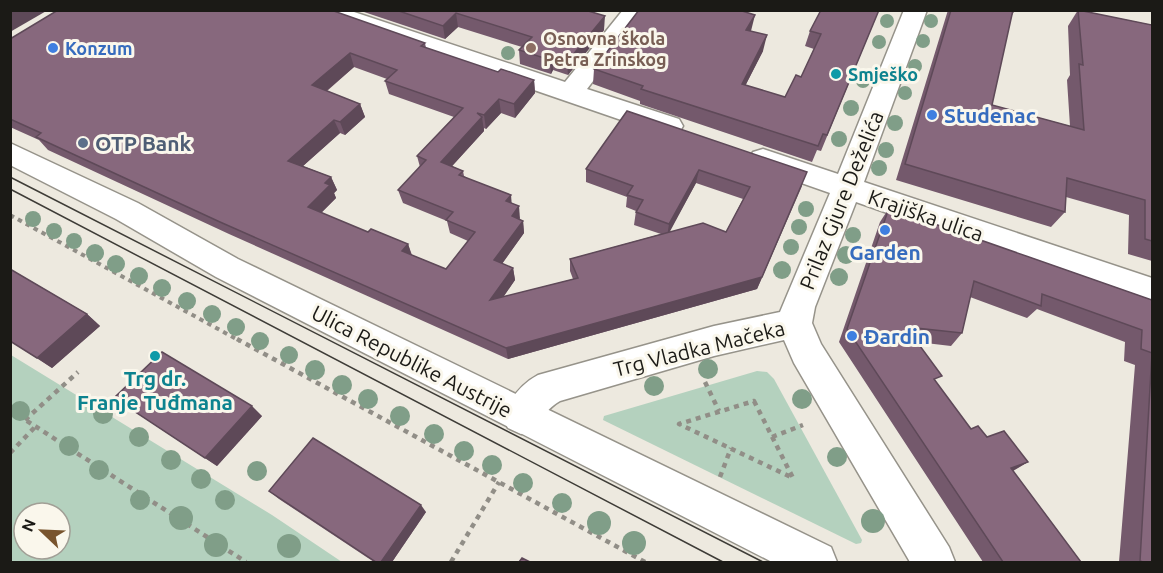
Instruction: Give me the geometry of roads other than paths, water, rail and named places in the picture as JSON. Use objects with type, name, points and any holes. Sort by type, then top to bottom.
[{"type":"street","points":[[324,10],[694,135]]},
{"type":"street","points":[[571,92],[636,10]]},
{"type":"street","name":"Prilaz Gjure Deželića","points":[[795,323],[798,307],[916,10]]},
{"type":"street","name":"Krajiška ulica","points":[[738,151],[1152,292]]},
{"type":"street","name":"Ulica Republike Austrije","points":[[10,153],[127,211],[227,268],[816,562]]},
{"type":"street","name":"Trg Vladka Mačeka","points":[[521,416],[540,393],[551,387],[714,341],[795,323],[806,352],[934,562]]},
{"type":"tram line","points":[[10,177],[763,562]]},
{"type":"tram line","points":[[10,189],[723,562]]},
{"type":"place","name":"Konzum","points":[[53,48]]},
{"type":"place","name":"Osnovna škola Petra Zrinskog","points":[[531,48]]},
{"type":"place","name":"Smješko","points":[[836,74]]},
{"type":"place","name":"Studenac","points":[[932,115]]},
{"type":"place","name":"OTP Bank","points":[[83,143]]},
{"type":"place","name":"Garden","points":[[885,230]]},
{"type":"place","name":"Đardin","points":[[852,336]]},
{"type":"place","name":"Trg dr. Franje Tuđmana","points":[[155,356]]}]
